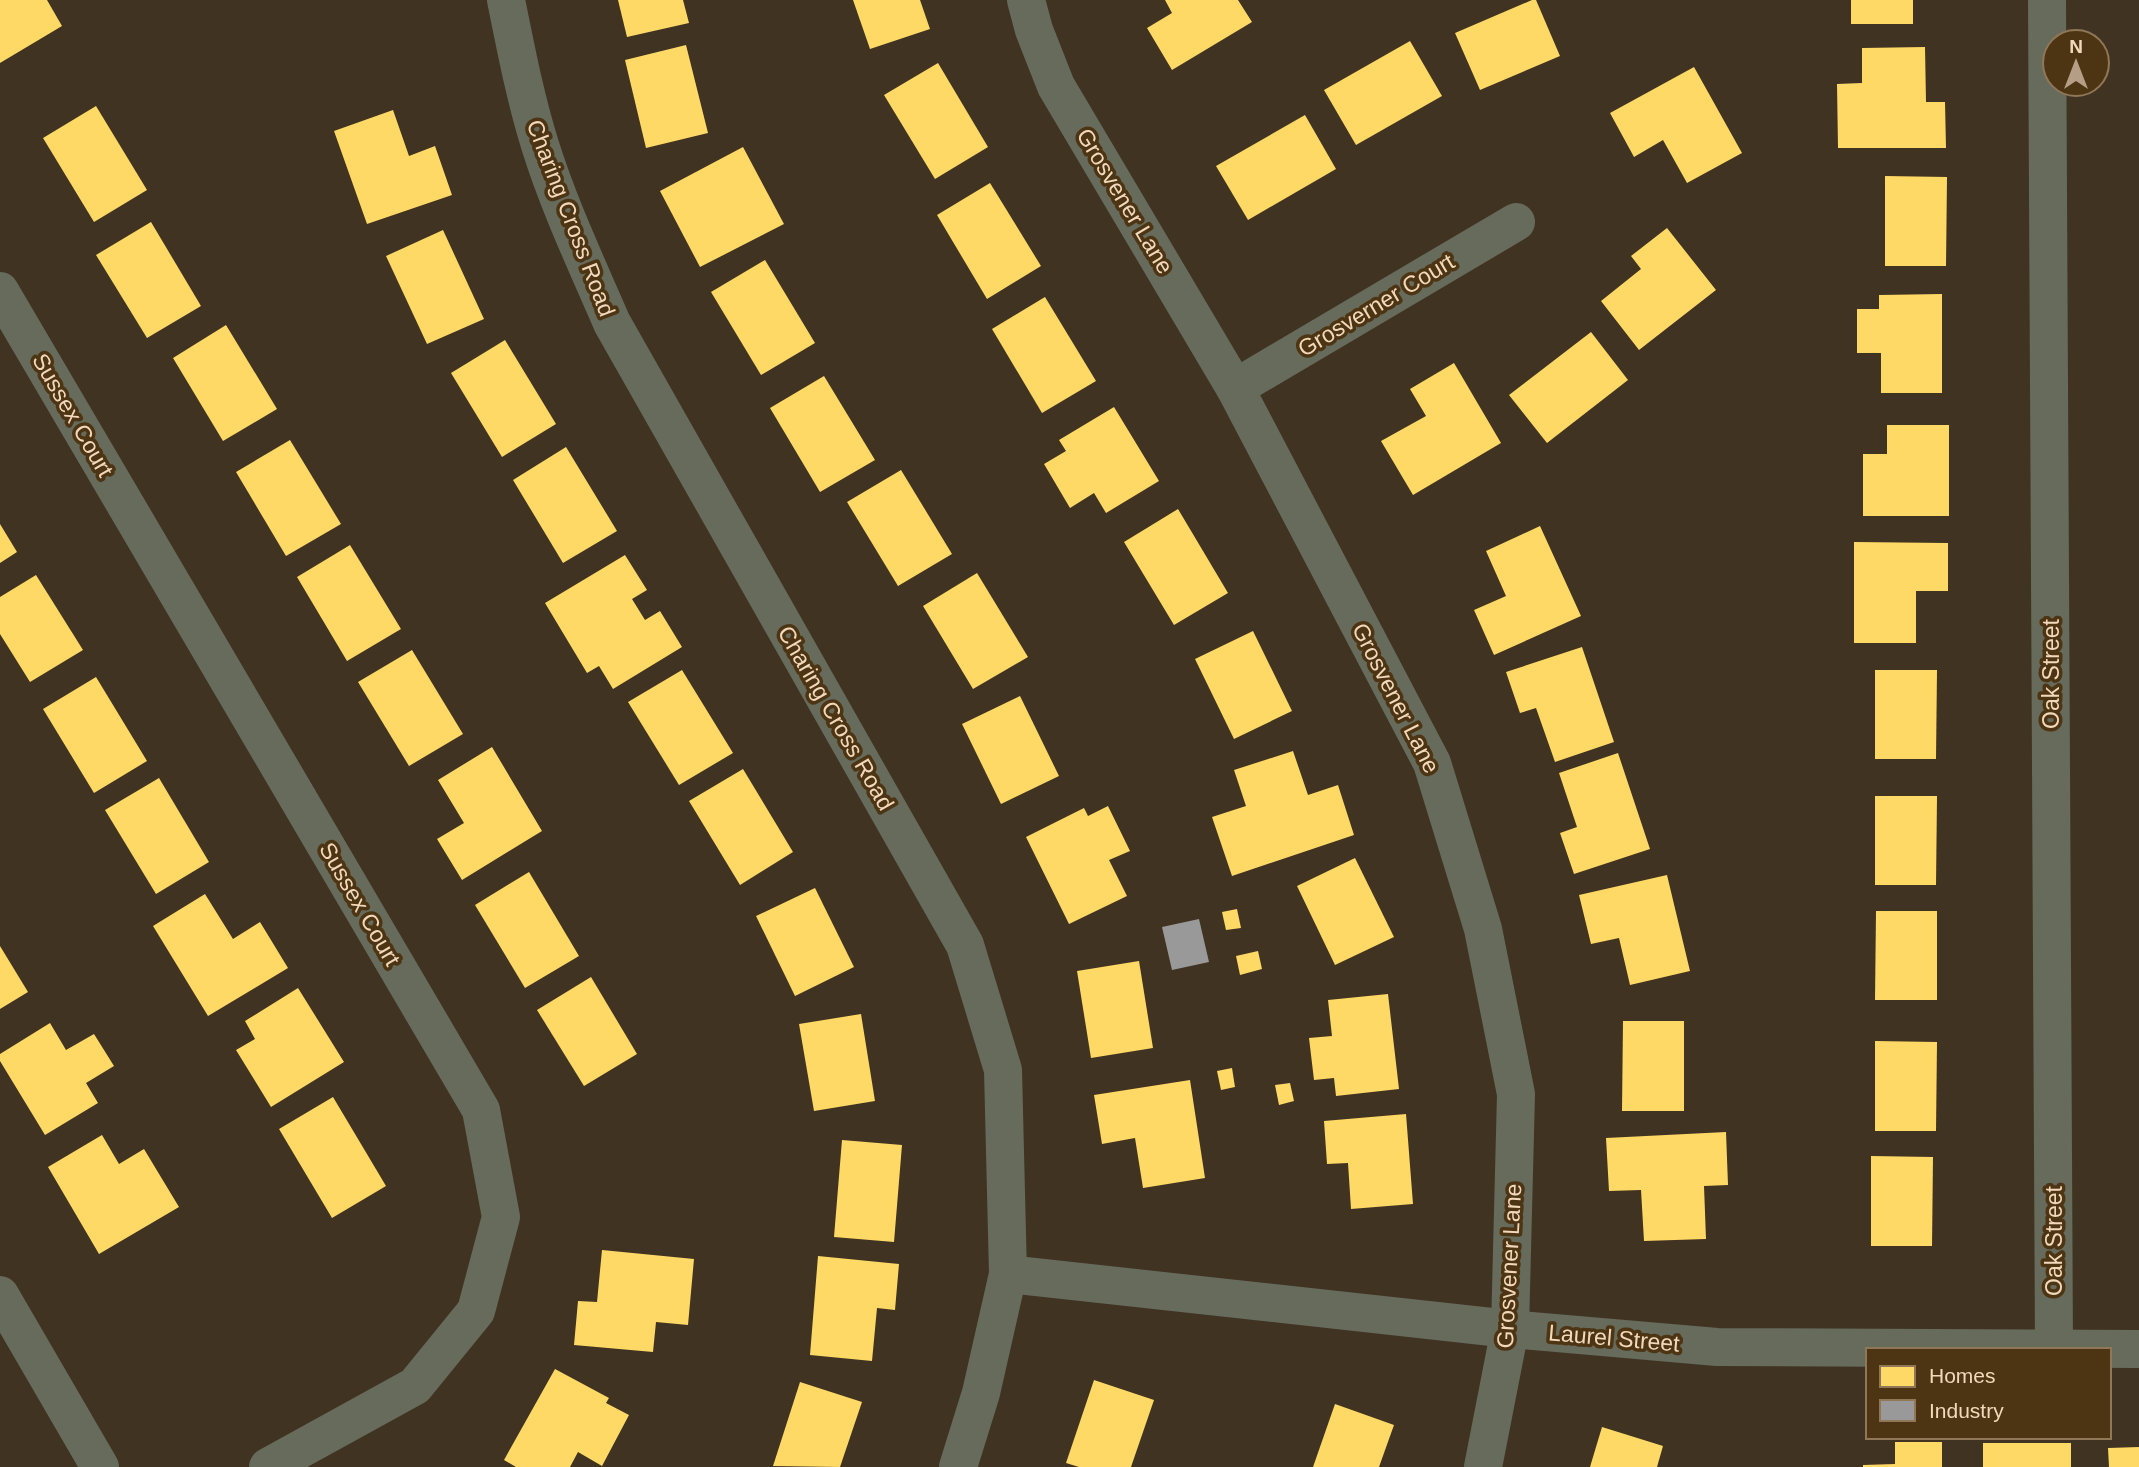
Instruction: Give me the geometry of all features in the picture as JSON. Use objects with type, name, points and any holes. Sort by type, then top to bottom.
[{"type":"street","name":"Charing Cross Road","points":[[506,0],[524,90],[541,148],[612,323],[965,945],[1003,1070],[1008,1274],[981,1393],[958,1467]]},
{"type":"street","name":"Grosvener Lane","points":[[1026,0],[1034,30],[1056,86],[1235,388],[1432,763],[1483,929],[1516,1094],[1510,1329],[1483,1467]]},
{"type":"street","name":"Oak Street","points":[[2047,0],[2054,1348]]},
{"type":"street","name":"Grosverner Court","points":[[1235,388],[1516,222]]},
{"type":"street","name":"Sussex Court","points":[[0,292],[481,1110],[500,1217],[476,1311],[415,1386],[268,1467]]},
{"type":"street","name":"Laurel Street","points":[[1008,1274],[1510,1329],[1717,1348],[2054,1348]]},
{"type":"street","points":[[0,1296],[100,1467]]},
{"type":"street","name":"Laurel Street","points":[[2111,1349],[2139,1349]]},
{"type":"building: Homes","points":[[0,0],[47,0],[62,26],[0,63]]},
{"type":"building: Homes","points":[[618,0],[683,0],[689,23],[627,37]]},
{"type":"building: Homes","points":[[853,0],[920,0],[930,29],[870,49]]},
{"type":"building: Homes","points":[[1165,0],[1238,0],[1252,22],[1172,70],[1147,28],[1172,13]]},
{"type":"building: Homes","points":[[1536,0],[1560,56],[1480,90],[1455,33]]},
{"type":"building: Homes","points":[[1851,0],[1913,0],[1913,24],[1851,24]]},
{"type":"building: Homes","points":[[1410,41],[1442,96],[1356,145],[1324,90]]},
{"type":"building: Homes","points":[[686,45],[708,133],[646,148],[625,60]]},
{"type":"building: Homes","points":[[1925,47],[1926,102],[1945,102],[1946,148],[1838,148],[1837,84],[1862,83],[1862,48]]},
{"type":"building: Homes","points":[[938,63],[988,147],[935,179],[884,95]]},
{"type":"building: Homes","points":[[1694,67],[1742,153],[1687,183],[1663,140],[1634,157],[1610,113]]},
{"type":"building: Homes","points":[[96,106],[147,190],[94,222],[43,138]]},
{"type":"building: Homes","points":[[393,110],[409,156],[435,146],[452,195],[367,224],[334,131]]},
{"type":"building: Homes","points":[[1305,115],[1336,169],[1248,220],[1216,166]]},
{"type":"building: Homes","points":[[743,147],[784,224],[700,267],[660,191]]},
{"type":"building: Homes","points":[[1885,176],[1947,177],[1946,266],[1885,266]]},
{"type":"building: Homes","points":[[990,183],[1041,266],[987,299],[937,215]]},
{"type":"building: Homes","points":[[151,222],[201,306],[147,338],[96,255]]},
{"type":"building: Homes","points":[[1667,228],[1716,290],[1639,350],[1601,301],[1641,269],[1631,256]]},
{"type":"building: Homes","points":[[443,230],[484,319],[427,344],[386,256]]},
{"type":"building: Homes","points":[[765,260],[815,343],[761,375],[711,292]]},
{"type":"building: Homes","points":[[1942,294],[1942,393],[1881,393],[1881,353],[1857,353],[1857,309],[1879,309],[1879,295]]},
{"type":"building: Homes","points":[[1045,297],[1096,381],[1042,413],[992,329]]},
{"type":"building: Homes","points":[[226,325],[277,409],[223,441],[173,358]]},
{"type":"building: Homes","points":[[1591,332],[1628,380],[1547,443],[1509,395]]},
{"type":"building: Homes","points":[[505,340],[556,424],[502,457],[451,373]]},
{"type":"building: Homes","points":[[1454,363],[1501,443],[1413,495],[1381,441],[1426,416],[1410,389]]},
{"type":"building: Homes","points":[[824,376],[875,460],[820,492],[770,408]]},
{"type":"building: Homes","points":[[1114,407],[1159,481],[1106,513],[1094,493],[1070,508],[1044,464],[1066,451],[1059,440]]},
{"type":"building: Homes","points":[[1887,425],[1949,425],[1949,516],[1863,516],[1863,454],[1887,454]]},
{"type":"building: Homes","points":[[290,440],[341,524],[286,556],[236,472]]},
{"type":"building: Homes","points":[[566,447],[617,531],[563,563],[513,480]]},
{"type":"building: Homes","points":[[901,470],[952,554],[898,586],[847,502]]},
{"type":"building: Homes","points":[[1178,509],[1228,593],[1174,625],[1124,542]]},
{"type":"building: Homes","points":[[0,524],[17,552],[0,563]]},
{"type":"building: Homes","points":[[1540,526],[1581,616],[1494,655],[1474,610],[1506,596],[1486,551]]},
{"type":"building: Homes","points":[[1854,542],[1948,543],[1948,591],[1916,591],[1916,643],[1854,643]]},
{"type":"building: Homes","points":[[350,545],[401,629],[347,661],[297,577]]},
{"type":"building: Homes","points":[[625,555],[647,590],[632,599],[645,620],[660,611],[682,647],[613,689],[599,666],[587,673],[545,603]]},
{"type":"building: Homes","points":[[977,573],[1028,657],[973,689],[923,606]]},
{"type":"building: Homes","points":[[36,575],[83,650],[30,682],[0,634],[0,597]]},
{"type":"building: Homes","points":[[1253,631],[1292,711],[1234,739],[1195,659]]},
{"type":"building: Homes","points":[[1582,647],[1614,742],[1555,762],[1536,708],[1520,713],[1506,672]]},
{"type":"building: Homes","points":[[412,650],[463,734],[409,766],[358,682]]},
{"type":"building: Homes","points":[[682,670],[733,753],[679,785],[628,702]]},
{"type":"building: Homes","points":[[1875,670],[1937,670],[1936,759],[1875,759]]},
{"type":"building: Homes","points":[[96,677],[147,761],[94,793],[43,709]]},
{"type":"building: Homes","points":[[1020,696],[1059,776],[1001,804],[962,724]]},
{"type":"building: Homes","points":[[492,747],[542,831],[462,880],[437,839],[464,823],[438,780]]},
{"type":"building: Homes","points":[[1293,751],[1308,795],[1338,785],[1354,835],[1232,876],[1212,817],[1246,806],[1234,770]]},
{"type":"building: Homes","points":[[1618,753],[1650,849],[1574,874],[1560,833],[1577,827],[1559,773]]},
{"type":"building: Homes","points":[[743,769],[793,852],[740,885],[689,801]]},
{"type":"building: Homes","points":[[159,778],[209,862],[156,894],[105,810]]},
{"type":"building: Homes","points":[[1875,796],[1937,796],[1936,885],[1875,885]]},
{"type":"building: Homes","points":[[1108,806],[1130,851],[1109,860],[1127,896],[1069,924],[1026,837],[1084,808],[1088,816]]},
{"type":"building: Homes","points":[[1355,858],[1394,937],[1335,965],[1297,886]]},
{"type":"building: Homes","points":[[529,872],[579,956],[525,988],[475,905]]},
{"type":"building: Homes","points":[[1667,875],[1690,971],[1630,985],[1619,938],[1591,944],[1579,895]]},
{"type":"building: Homes","points":[[815,888],[854,967],[795,996],[756,916]]},
{"type":"building: Homes","points":[[205,894],[233,939],[260,922],[288,968],[208,1016],[153,926]]},
{"type":"building: Homes","points":[[1237,909],[1241,928],[1226,930],[1222,912]]},
{"type":"building: Homes","points":[[1876,911],[1937,911],[1937,1000],[1875,1000]]},
{"type":"building: Homes","points":[[0,946],[28,992],[0,1009]]},
{"type":"building: Homes","points":[[1258,951],[1262,969],[1240,975],[1236,956]]},
{"type":"building: Homes","points":[[1139,961],[1153,1048],[1091,1058],[1077,971]]},
{"type":"building: Homes","points":[[591,977],[637,1054],[584,1086],[537,1010]]},
{"type":"building: Homes","points":[[298,988],[344,1062],[271,1107],[236,1050],[255,1039],[245,1021]]},
{"type":"building: Homes","points":[[1388,994],[1399,1089],[1336,1096],[1334,1078],[1314,1080],[1309,1038],[1332,1036],[1328,1000]]},
{"type":"building: Homes","points":[[861,1014],[875,1101],[814,1111],[799,1024]]},
{"type":"building: Homes","points":[[1623,1021],[1684,1021],[1684,1111],[1622,1111]]},
{"type":"building: Homes","points":[[50,1023],[66,1050],[94,1034],[114,1066],[86,1083],[98,1103],[45,1135],[0,1061],[0,1054]]},
{"type":"building: Homes","points":[[1875,1041],[1937,1042],[1936,1131],[1875,1131]]},
{"type":"building: Homes","points":[[1232,1068],[1235,1087],[1221,1090],[1217,1071]]},
{"type":"building: Homes","points":[[1190,1080],[1205,1178],[1143,1188],[1135,1138],[1102,1144],[1094,1095]]},
{"type":"building: Homes","points":[[1290,1083],[1294,1101],[1279,1105],[1275,1085]]},
{"type":"building: Homes","points":[[333,1097],[386,1186],[332,1218],[279,1129]]},
{"type":"building: Homes","points":[[1406,1114],[1413,1204],[1351,1209],[1348,1163],[1327,1164],[1324,1121]]},
{"type":"building: Homes","points":[[1726,1132],[1728,1185],[1704,1186],[1706,1239],[1644,1241],[1641,1190],[1609,1191],[1606,1138]]},
{"type":"building: Homes","points":[[102,1135],[119,1164],[144,1149],[179,1207],[99,1254],[48,1167]]},
{"type":"building: Homes","points":[[842,1140],[902,1145],[894,1242],[834,1237]]},
{"type":"building: Homes","points":[[1871,1156],[1933,1157],[1932,1246],[1871,1246]]},
{"type":"building: Homes","points":[[602,1250],[694,1259],[688,1325],[656,1322],[653,1352],[574,1345],[578,1301],[597,1302]]},
{"type":"building: Homes","points":[[818,1256],[899,1264],[895,1310],[877,1308],[872,1361],[810,1355]]},
{"type":"building: Homes","points":[[555,1369],[609,1398],[606,1403],[629,1415],[602,1466],[578,1452],[570,1467],[516,1467],[504,1460]]},
{"type":"building: Homes","points":[[1094,1380],[1154,1400],[1131,1467],[1079,1467],[1066,1463]]},
{"type":"building: Homes","points":[[800,1382],[862,1402],[840,1467],[773,1466]]},
{"type":"building: Homes","points":[[1335,1404],[1394,1425],[1379,1467],[1313,1467]]},
{"type":"building: Homes","points":[[1602,1427],[1663,1446],[1657,1467],[1590,1467]]},
{"type":"building: Homes","points":[[1895,1442],[1942,1442],[1942,1467],[1863,1467],[1895,1464]]},
{"type":"building: Homes","points":[[1983,1443],[2071,1443],[2071,1467],[1983,1467]]},
{"type":"building: Homes","points":[[2139,1447],[2139,1467],[2109,1467],[2108,1448]]},
{"type":"building: Industry","points":[[1199,919],[1209,962],[1172,970],[1162,927]]}]
